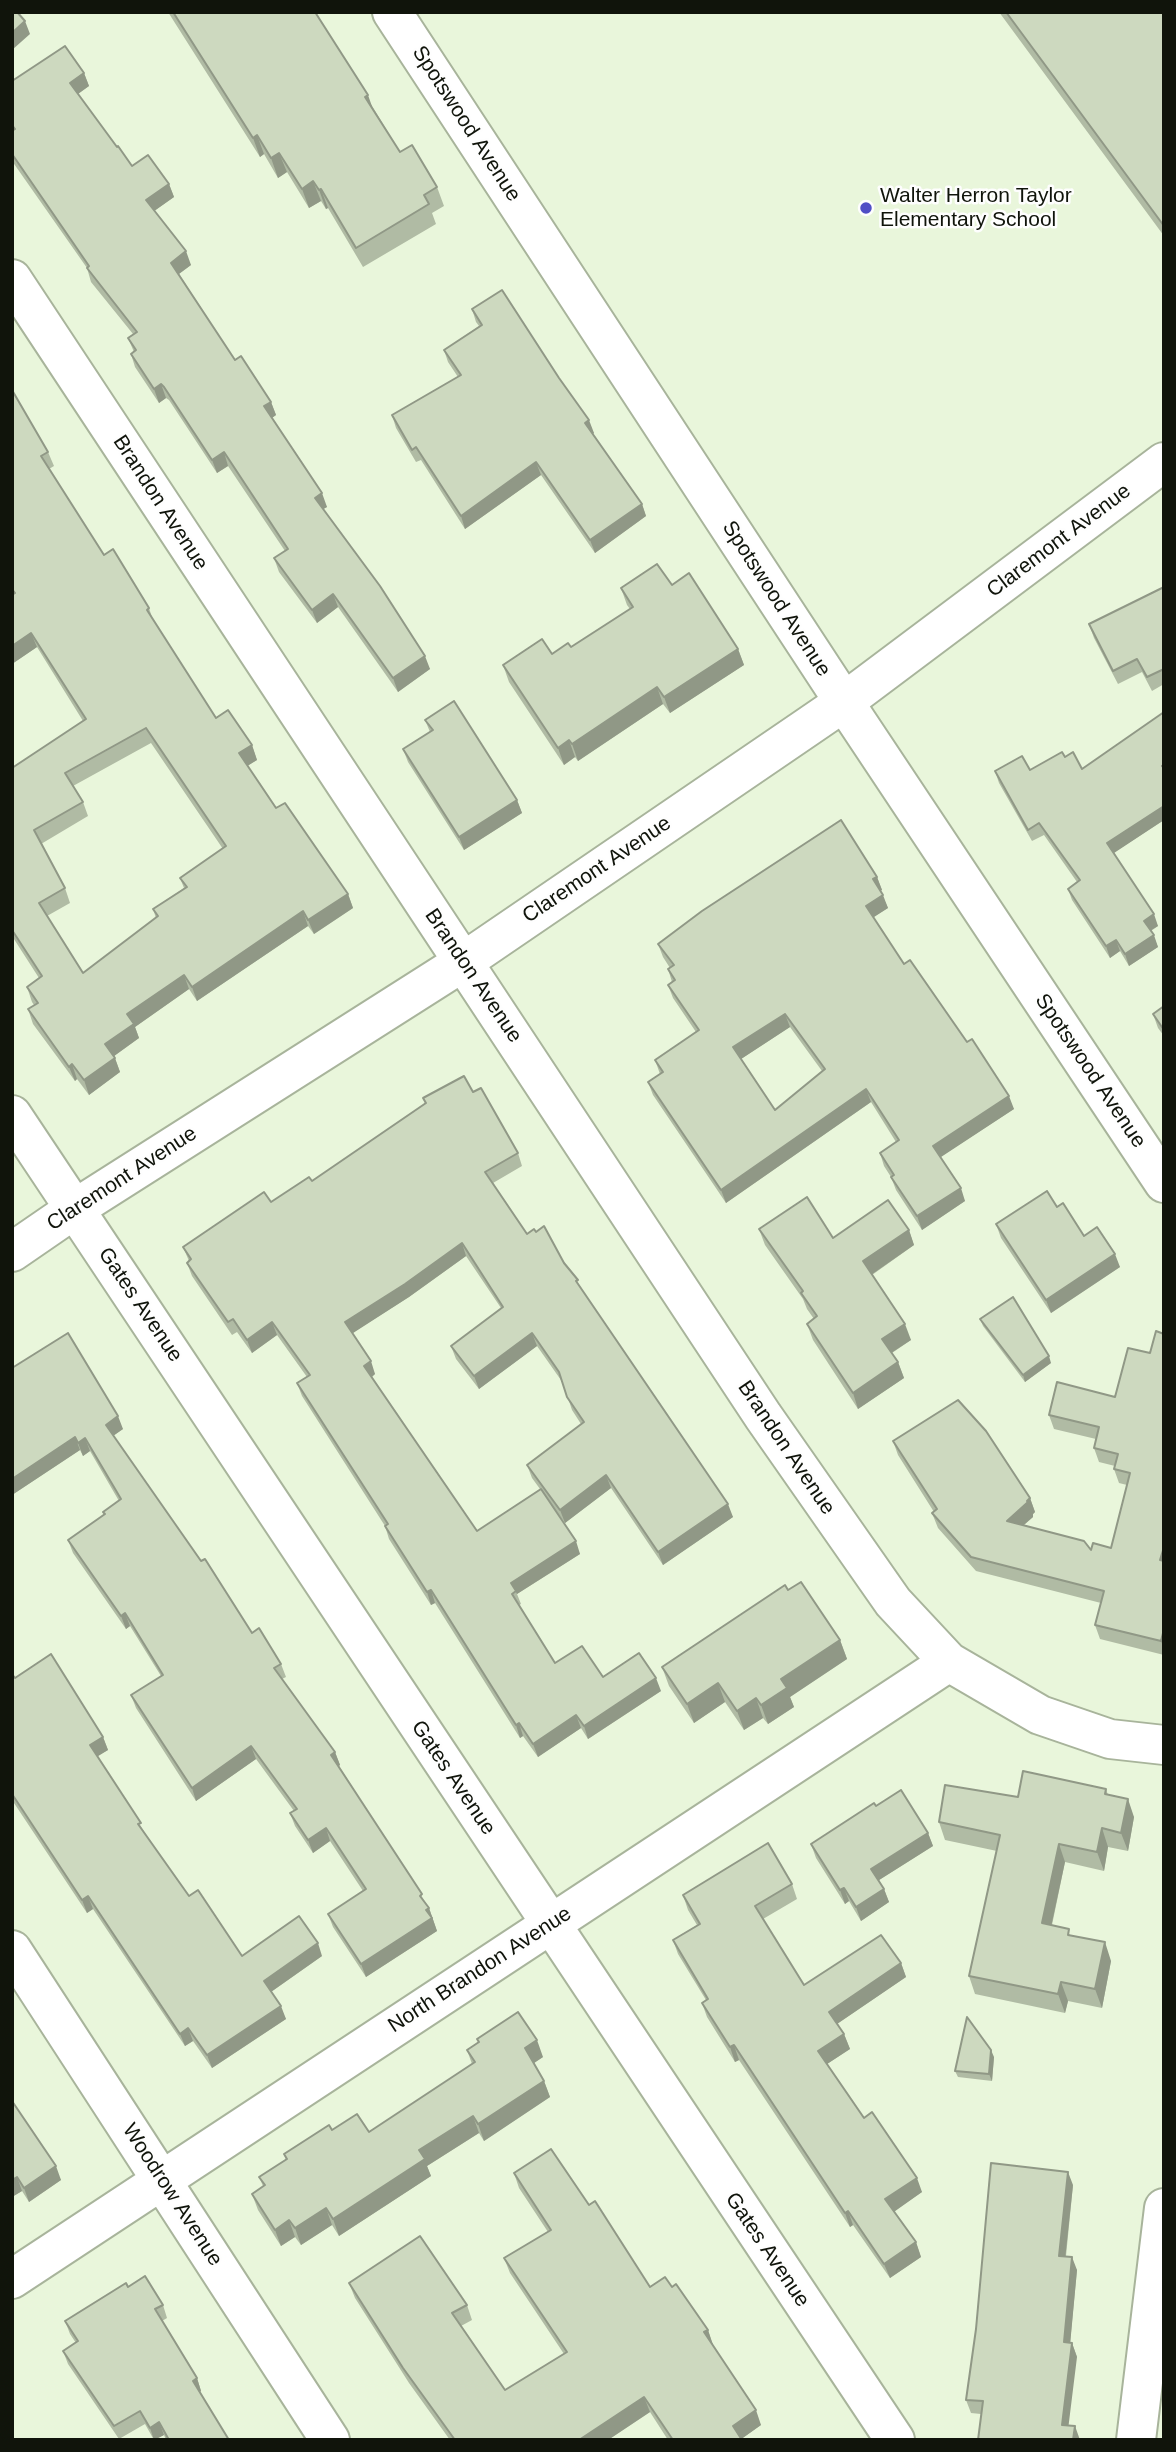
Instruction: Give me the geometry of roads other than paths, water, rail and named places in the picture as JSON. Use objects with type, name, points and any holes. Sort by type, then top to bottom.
[{"type":"street","name":"Spotswood Avenue","points":[[392,12],[844,702],[1164,1183]]},
{"type":"street","name":"Brandon Avenue","points":[[12,278],[771,1427],[892,1602],[949,1662],[1040,1715],[1110,1739],[1164,1745]]},
{"type":"street","name":"Claremont Avenue","points":[[12,1252],[76,1208],[463,962],[844,702],[1164,462]]},
{"type":"street","name":"Gates Avenue","points":[[12,1115],[895,2440]]},
{"type":"street","name":"North Brandon Avenue","points":[[12,2279],[949,1662]]},
{"type":"street","name":"Woodrow Avenue","points":[[12,1950],[330,2440]]},
{"type":"street","points":[[1136,2440],[1164,2208]]},
{"type":"place","name":"Walter Herron Taylor Elementary School","points":[[866,208]]}]
